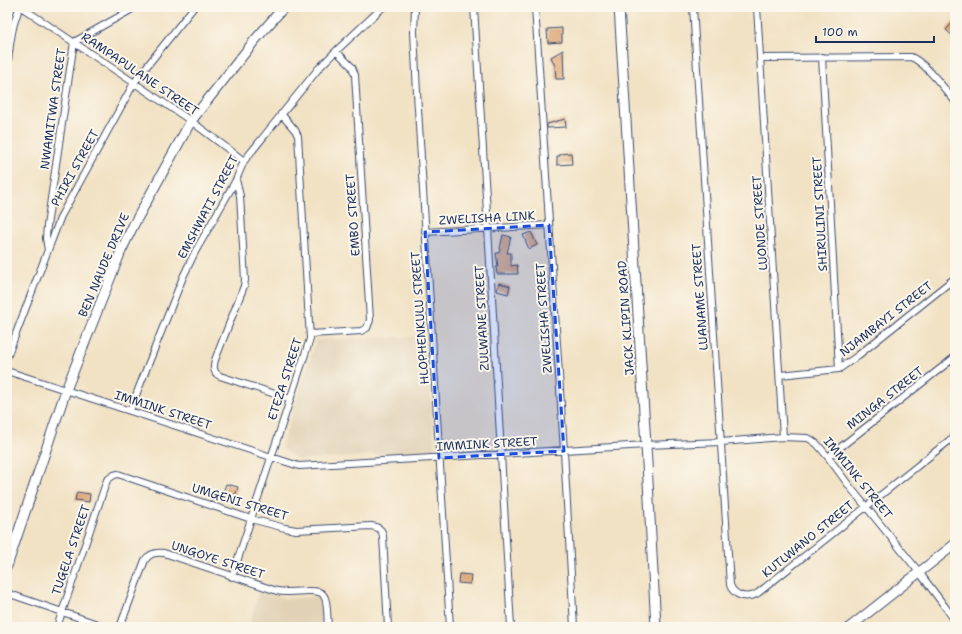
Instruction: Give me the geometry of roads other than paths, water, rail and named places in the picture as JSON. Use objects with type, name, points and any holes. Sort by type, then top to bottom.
[{"type":"street","name":"RAMPAPULANE STREET","points":[[20,7],[191,121],[244,161]]},
{"type":"street","points":[[7,68],[12,28],[20,7]]},
{"type":"street","name":"NWAMITWA STREET","points":[[48,250],[46,238],[47,226],[74,42],[136,7]]},
{"type":"street","name":"PHIRI STREET","points":[[7,357],[61,216],[134,83],[194,7]]},
{"type":"street","name":"BEN NAUDE DRIVE","points":[[7,566],[66,390],[121,252],[133,226],[191,121],[255,40],[284,7]]},
{"type":"street","name":"EMSHWATI STREET","points":[[130,411],[183,277],[195,252],[236,180],[244,161],[319,68],[336,50],[383,7]]},
{"type":"street","name":"HLOPHENKULU STREET","points":[[415,7],[414,32],[450,627]]},
{"type":"street","name":"ZULWANE STREET","points":[[474,7],[511,627]]},
{"type":"street","name":"ZWELISHA STREET","points":[[535,7],[574,627]]},
{"type":"street","name":"JACK KLIPIN ROAD","points":[[619,7],[656,627]]},
{"type":"street","name":"LUANAME STREET","points":[[693,7],[730,585]]},
{"type":"street","name":"LUONDE STREET","points":[[757,7],[784,437]]},
{"type":"street","name":"EMBO STREET","points":[[311,334],[361,332],[367,328],[370,320],[355,75],[352,67],[336,50]]},
{"type":"street","name":"SHIRULINI STREET","points":[[822,57],[839,369]]},
{"type":"street","points":[[760,58],[911,57],[916,59],[926,68],[955,101]]},
{"type":"street","name":"ETEZA STREET","points":[[232,576],[310,341],[311,334],[298,136],[295,130],[281,114]]},
{"type":"street","points":[[236,180],[240,196],[245,280],[242,292],[215,360],[214,370],[215,373],[220,376],[290,399]]},
{"type":"street","name":"ZWELISHA LINK","points":[[426,232],[549,225]]},
{"type":"street","name":"NJAMBAYI STREET","points":[[780,376],[839,369],[955,278]]},
{"type":"street","name":"MINGA STREET","points":[[828,457],[955,357]]},
{"type":"street","name":"IMMINK STREET","points":[[7,371],[296,466],[646,445],[721,442],[784,437],[810,439],[817,444],[828,457],[850,487],[954,617]]},
{"type":"street","name":"KUTLWANO STREET","points":[[730,585],[736,593],[748,596],[754,595],[955,436]]},
{"type":"street","name":"UMGENI STREET","points":[[107,480],[118,474],[251,519],[292,530],[371,526],[379,528],[382,533],[388,627]]},
{"type":"street","name":"TUGELA STREET","points":[[57,627],[107,480]]},
{"type":"street","points":[[850,627],[955,544]]},
{"type":"street","name":"UNGOYE STREET","points":[[120,627],[147,557],[151,554],[158,553],[164,553],[281,592],[315,592],[323,594],[326,601],[328,627]]},
{"type":"street","points":[[7,593],[106,627]]},
{"type":"street","points":[[954,617],[955,626]]}]
